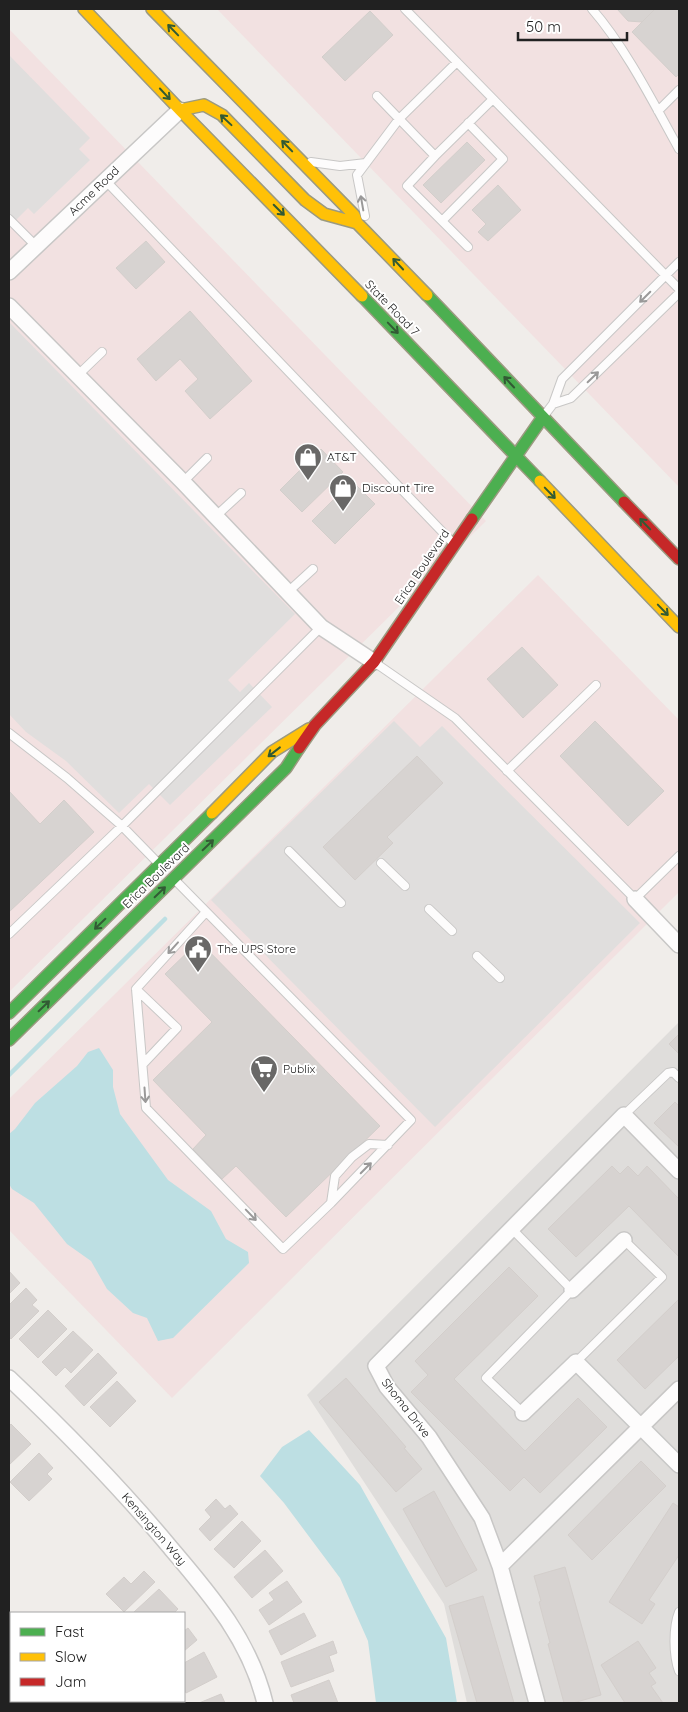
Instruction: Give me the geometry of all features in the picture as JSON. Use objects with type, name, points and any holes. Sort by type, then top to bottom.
[{"type":"main road","name":"State Road 7","points":[[84,9],[180,110],[323,255],[679,627]]},
{"type":"main road","points":[[152,9],[354,215],[357,223],[679,559]]},
{"type":"main road","points":[[180,110],[204,105],[222,115],[305,200],[324,214],[357,223]]},
{"type":"main road","name":"Erica Boulevard","points":[[9,1040],[286,768],[315,725],[374,662],[543,417]]},
{"type":"main road","name":"Erica Boulevard","points":[[9,1012],[160,865],[272,752],[315,725]]},
{"type":"street","name":"Acme Road","points":[[9,272],[180,110]]},
{"type":"street","points":[[9,306],[183,482],[322,627],[374,662]]},
{"type":"street","points":[[635,899],[679,945]]},
{"type":"street","points":[[624,1115],[679,1171]]},
{"type":"street","name":"Shoma Drive","points":[[537,1703],[500,1566],[482,1518],[428,1437],[387,1387],[376,1366],[624,1115]]},
{"type":"street","points":[[572,1290],[624,1240]]},
{"type":"street","points":[[523,1413],[576,1362],[679,1465]]},
{"type":"street","name":"Kensington Way","points":[[9,1378],[97,1464],[142,1513],[184,1564],[240,1638],[252,1661],[261,1686],[264,1703]]},
{"type":"street","points":[[500,1566],[679,1389]]},
{"type":"lane","points":[[405,9],[679,288]]},
{"type":"lane","points":[[592,9],[601,19],[628,61],[679,149]]},
{"type":"lane","points":[[378,243],[363,212],[357,175],[399,119],[457,62]]},
{"type":"lane","points":[[658,112],[679,90]]},
{"type":"lane","points":[[377,96],[435,156]]},
{"type":"lane","points":[[468,247],[407,186],[493,99]]},
{"type":"lane","points":[[442,221],[503,158],[468,123]]},
{"type":"lane","points":[[301,160],[340,166],[366,163]]},
{"type":"lane","points":[[105,180],[454,544]]},
{"type":"lane","points":[[9,219],[36,246]]},
{"type":"lane","points":[[543,417],[553,404],[562,379],[679,262]]},
{"type":"lane","points":[[553,404],[571,398],[679,293]]},
{"type":"lane","points":[[78,375],[102,352]]},
{"type":"lane","points":[[183,482],[207,458]]},
{"type":"lane","points":[[216,516],[241,493]]},
{"type":"lane","points":[[289,591],[313,569]]},
{"type":"lane","points":[[9,934],[122,826],[322,627]]},
{"type":"lane","points":[[374,662],[455,718],[635,899],[679,856]]},
{"type":"lane","points":[[507,770],[596,685]]},
{"type":"lane","points":[[9,733],[67,778],[122,826],[411,1120],[331,1203],[283,1249],[146,1108],[136,989],[206,912]]},
{"type":"lane","points":[[289,850],[341,903]]},
{"type":"lane","points":[[381,863],[405,886]]},
{"type":"lane","points":[[429,910],[452,932]]},
{"type":"lane","points":[[476,956],[500,978]]},
{"type":"lane","points":[[136,989],[177,1028],[143,1064]]},
{"type":"lane","name":"Shoma Drive","points":[[624,1115],[668,1073],[674,1072],[679,1078]]},
{"type":"lane","points":[[331,1203],[335,1176],[352,1157],[369,1144],[388,1145]]},
{"type":"lane","points":[[512,1229],[572,1290],[486,1378],[523,1413]]},
{"type":"lane","points":[[576,1362],[662,1277],[624,1240]]},
{"type":"lane","points":[[679,1612],[676,1620],[675,1660],[679,1671]]},
{"type":"shaded area","points":[[217,9],[679,9],[679,487]]},
{"type":"shaded area","points":[[9,29],[486,521],[9,992]]},
{"type":"shaded area","points":[[9,55],[90,138],[79,149],[90,160],[34,214],[28,208],[9,227]]},
{"type":"shaded area","points":[[9,322],[295,614],[228,680],[240,692],[249,683],[272,707],[170,805],[149,784],[119,813],[66,761],[26,732],[9,714]]},
{"type":"shaded area","points":[[538,575],[679,720],[679,892],[172,1398],[9,1230],[9,1099]]},
{"type":"shaded area","points":[[394,721],[420,747],[442,726],[640,923],[435,1127],[211,900]]},
{"type":"shaded area","points":[[679,1022],[679,1703],[467,1703],[444,1604],[307,1395]]},
{"type":"water","points":[[99,1048],[113,1070],[113,1087],[120,1114],[168,1180],[211,1211],[226,1239],[248,1252],[249,1263],[173,1338],[158,1341],[147,1318],[133,1313],[107,1289],[91,1261],[67,1244],[34,1203],[12,1189],[9,1184],[9,1134],[35,1103],[77,1066],[88,1052]]},
{"type":"water","points":[[309,1430],[360,1485],[446,1638],[457,1703],[376,1703],[368,1641],[340,1578],[284,1503],[260,1476],[282,1447]]},
{"type":"water","points":[[142,1702],[142,1703],[12,1703]]},
{"type":"building","points":[[617,9],[655,9],[642,22],[628,21]]},
{"type":"building","points":[[655,9],[679,9],[679,74],[676,77],[632,32]]},
{"type":"building","points":[[370,11],[393,35],[345,81],[322,57]]},
{"type":"building","points":[[467,142],[485,160],[441,203],[423,185]]},
{"type":"building","points":[[498,185],[521,210],[488,241],[478,232],[486,224],[472,210]]},
{"type":"building","points":[[146,241],[165,262],[136,289],[116,268]]},
{"type":"building","points":[[190,311],[252,381],[210,419],[185,391],[198,379],[180,359],[156,381],[137,359]]},
{"type":"building","points":[[321,449],[343,472],[302,512],[280,490]]},
{"type":"building","points":[[352,481],[375,504],[335,544],[312,521]]},
{"type":"building","points":[[522,647],[558,685],[523,718],[487,679]]},
{"type":"building","points":[[595,721],[664,791],[628,826],[560,756]]},
{"type":"building","points":[[417,756],[443,783],[387,837],[393,843],[355,880],[323,847]]},
{"type":"building","points":[[9,791],[40,824],[64,800],[94,832],[9,912]]},
{"type":"building","points":[[199,941],[380,1126],[286,1217],[236,1166],[222,1179],[193,1149],[206,1135],[153,1080],[212,1022],[165,974]]},
{"type":"building","points":[[679,1034],[679,1054],[669,1044]]},
{"type":"building","points":[[675,1102],[679,1106],[679,1147],[654,1123]]},
{"type":"building","points":[[612,1166],[620,1174],[628,1166],[638,1176],[647,1166],[679,1199],[679,1257],[629,1206],[576,1257],[548,1229]]},
{"type":"building","points":[[509,1267],[538,1296],[454,1379],[525,1451],[578,1398],[607,1427],[540,1493],[524,1477],[510,1491],[411,1392],[428,1375],[415,1361]]},
{"type":"building","points":[[9,1271],[20,1283],[9,1294]]},
{"type":"building","points":[[26,1288],[37,1300],[32,1305],[39,1311],[11,1339],[9,1337],[9,1305]]},
{"type":"building","points":[[679,1299],[679,1356],[645,1389],[617,1360]]},
{"type":"building","points":[[48,1310],[67,1329],[38,1358],[19,1339]]},
{"type":"building","points":[[73,1331],[93,1350],[71,1373],[65,1367],[56,1376],[42,1362]]},
{"type":"building","points":[[98,1353],[117,1373],[84,1406],[65,1386]]},
{"type":"building","points":[[346,1378],[406,1447],[404,1448],[422,1469],[396,1492],[319,1402]]},
{"type":"building","points":[[117,1381],[136,1401],[110,1427],[90,1407]]},
{"type":"building","points":[[11,1424],[31,1444],[9,1465],[9,1426]]},
{"type":"building","points":[[39,1453],[53,1468],[47,1474],[52,1479],[29,1501],[10,1482]]},
{"type":"building","points":[[641,1461],[666,1486],[592,1560],[568,1535]]},
{"type":"building","points":[[434,1491],[477,1570],[446,1587],[403,1509]]},
{"type":"building","points":[[216,1499],[225,1509],[230,1505],[238,1514],[210,1541],[199,1529],[211,1517],[205,1510]]},
{"type":"building","points":[[673,1503],[679,1507],[679,1555],[649,1600],[655,1604],[642,1624],[609,1602]]},
{"type":"building","points":[[242,1521],[261,1541],[234,1568],[214,1549]]},
{"type":"building","points":[[265,1550],[283,1571],[252,1598],[234,1577]]},
{"type":"building","points":[[565,1567],[601,1695],[573,1703],[564,1703],[548,1644],[550,1643],[534,1576]]},
{"type":"building","points":[[144,1571],[155,1582],[124,1612],[106,1594],[124,1577],[131,1584]]},
{"type":"building","points":[[287,1581],[302,1602],[269,1625],[259,1610],[274,1600],[269,1593]]},
{"type":"building","points":[[159,1589],[178,1609],[175,1612],[134,1612]]},
{"type":"building","points":[[483,1596],[514,1703],[477,1703],[449,1606]]},
{"type":"building","points":[[304,1613],[316,1636],[281,1655],[269,1631]]},
{"type":"building","points":[[188,1628],[197,1640],[185,1650],[185,1630]]},
{"type":"building","points":[[333,1641],[337,1653],[329,1656],[334,1671],[291,1687],[281,1662]]},
{"type":"building","points":[[638,1641],[656,1668],[649,1673],[656,1683],[651,1686],[663,1703],[625,1703],[601,1665]]},
{"type":"building","points":[[204,1652],[217,1677],[186,1693],[185,1662]]},
{"type":"building","points":[[329,1680],[338,1703],[294,1703],[291,1695]]},
{"type":"building","points":[[221,1694],[225,1703],[199,1703]]},
{"type":"waterway","points":[[9,1075],[165,919]]},
{"type":"traffic: fast","points":[[427,295],[624,502]]},
{"type":"traffic: fast","points":[[362,296],[540,481]]},
{"type":"traffic: fast","points":[[472,519],[543,417]]},
{"type":"traffic: fast","points":[[9,1040],[286,768],[299,748]]},
{"type":"traffic: fast","points":[[9,1013],[212,813]]},
{"type":"traffic: slow","points":[[84,9],[362,296]]},
{"type":"traffic: slow","points":[[152,9],[354,215],[357,223],[427,295]]},
{"type":"traffic: slow","points":[[180,110],[204,105],[222,115],[305,200],[324,214],[357,223]]},
{"type":"traffic: slow","points":[[540,481],[679,627]]},
{"type":"traffic: slow","points":[[212,813],[272,752],[309,729]]},
{"type":"traffic: jam","points":[[624,502],[679,559]]},
{"type":"traffic: jam","points":[[299,748],[315,725],[374,662],[472,519]]},
{"type":"place","name":"AT&T","points":[[308,481]]},
{"type":"place","name":"Discount Tire","points":[[343,512]]},
{"type":"place","name":"The UPS Store","points":[[198,973]]},
{"type":"place","name":"Publix","points":[[264,1093]]}]
